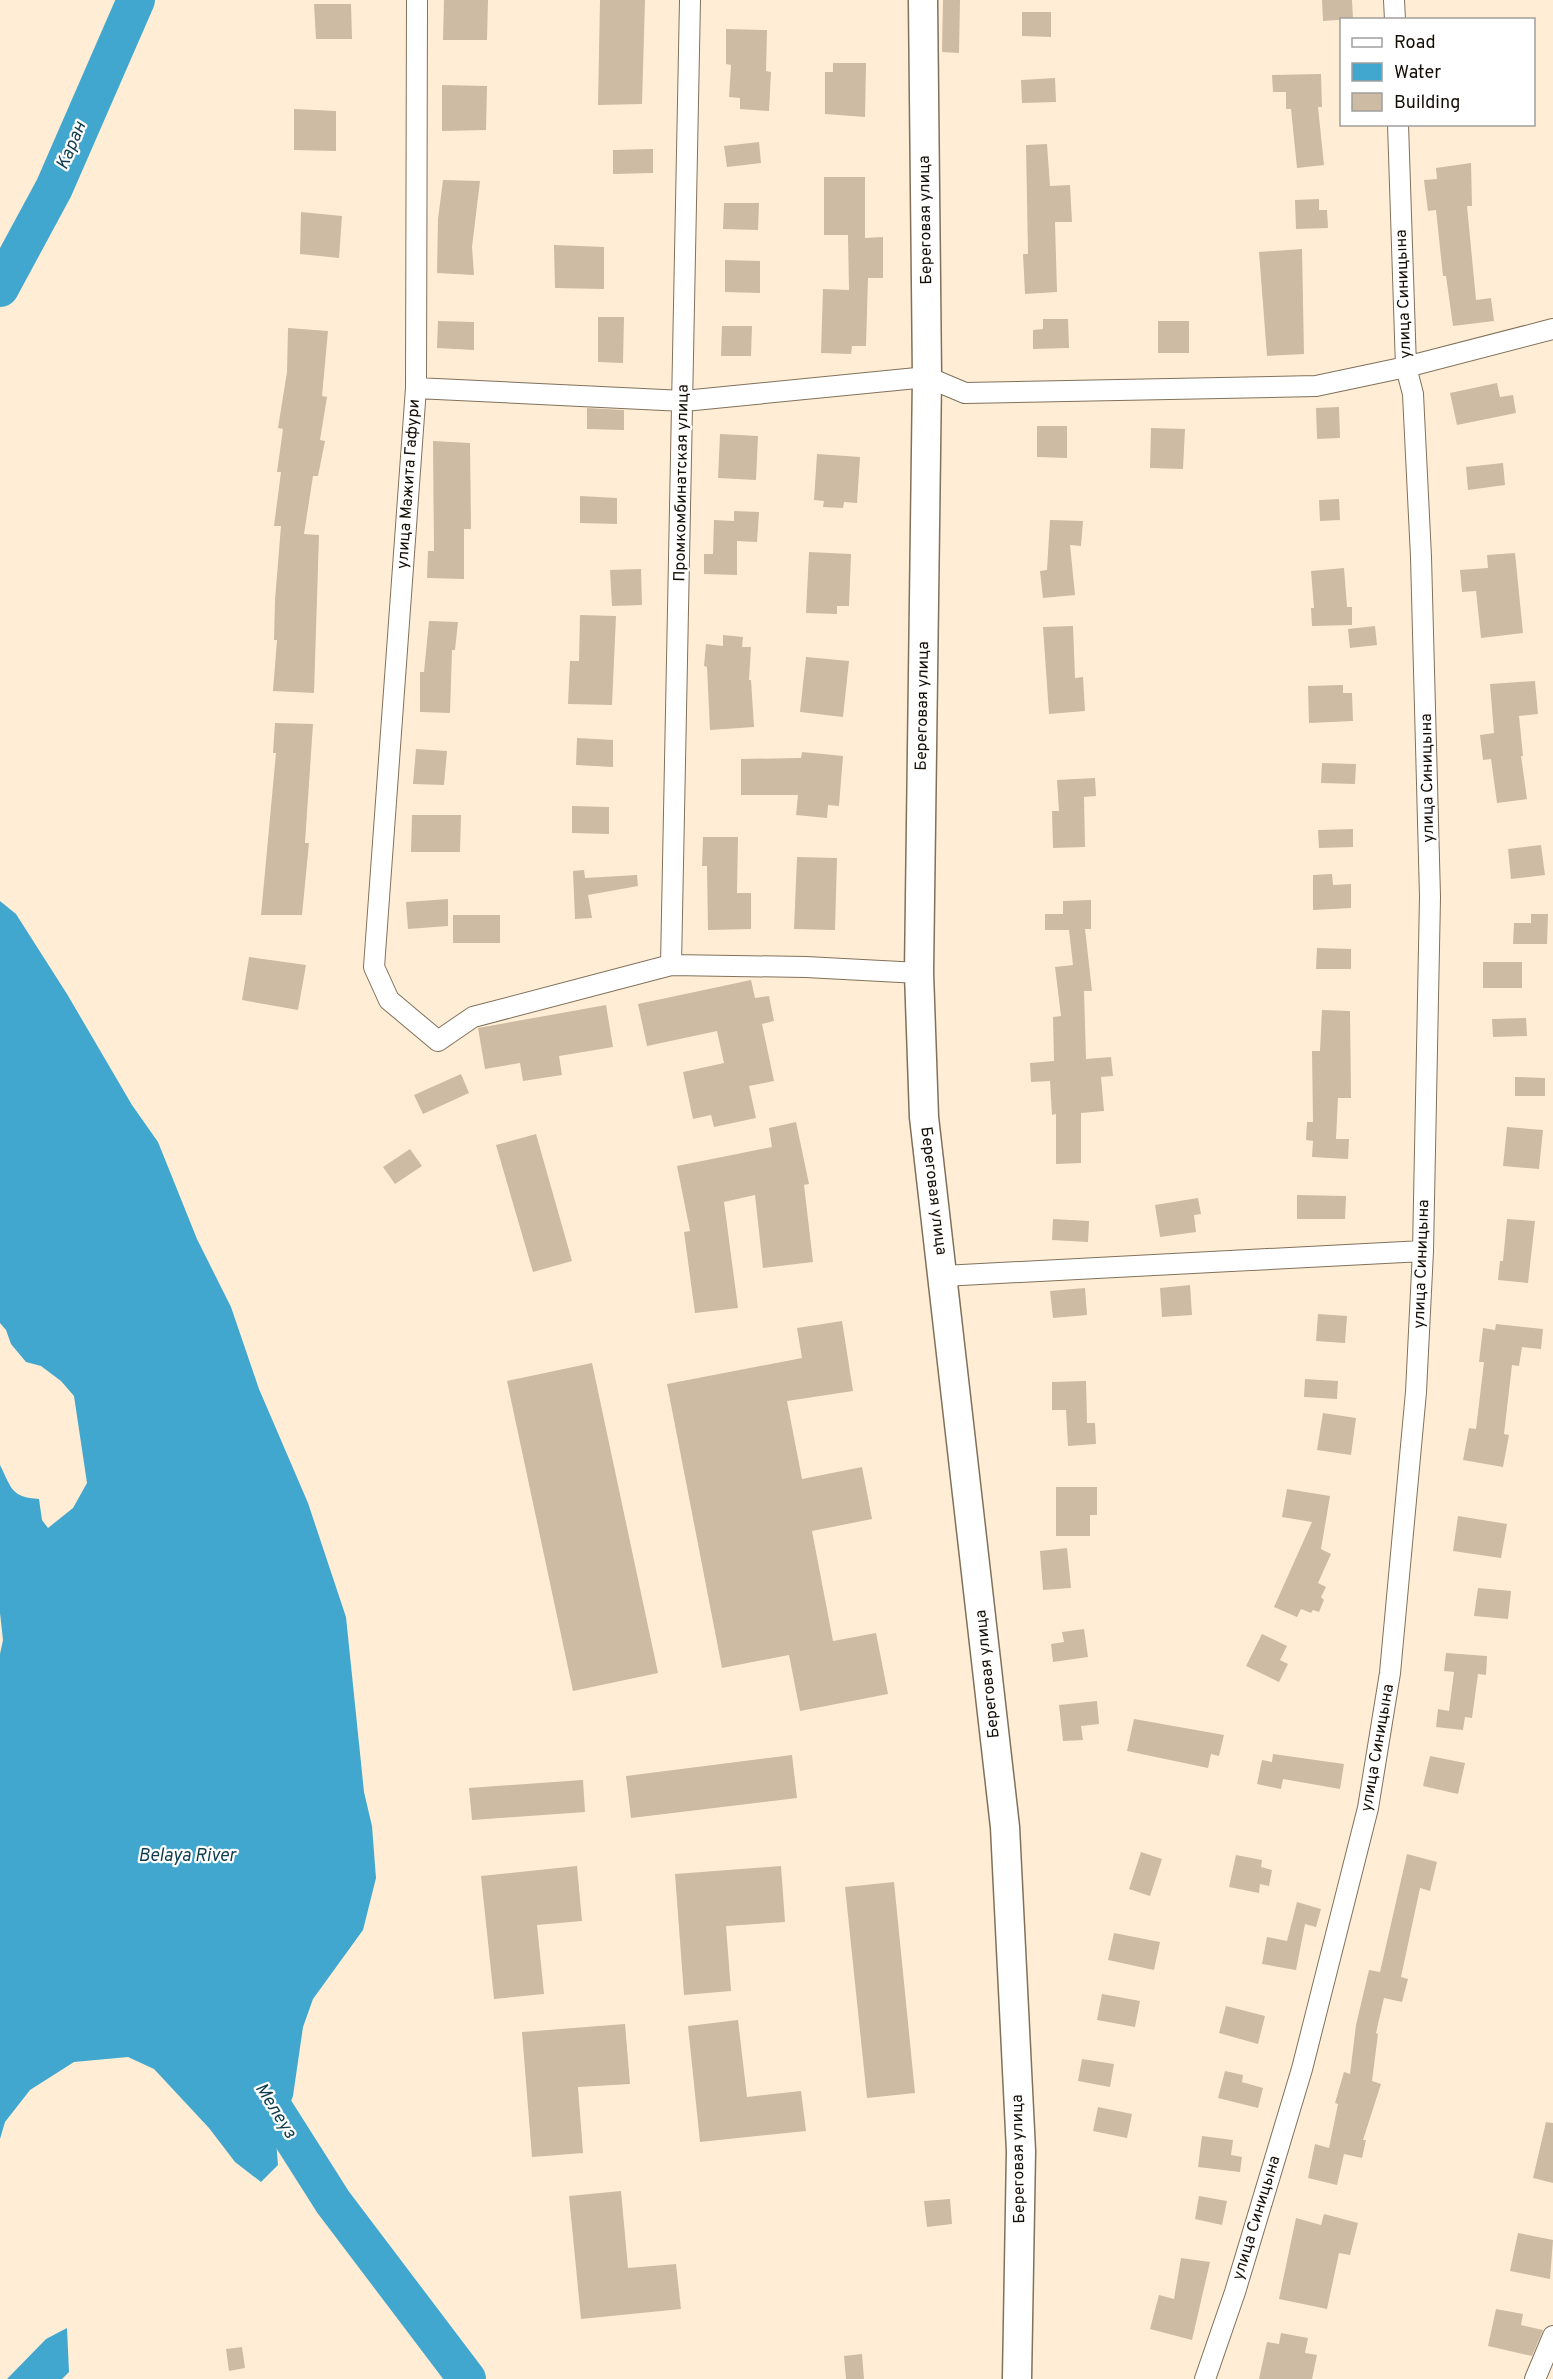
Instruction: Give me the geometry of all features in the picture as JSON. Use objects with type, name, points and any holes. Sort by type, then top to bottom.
[{"type":"main road","name":"Береговая улица","points":[[923,0],[927,377],[919,973],[924,1117],[1005,1827],[1021,2151],[1017,2379]]},
{"type":"street","name":"улица Мажита Гафури","points":[[417,0],[416,388],[374,967],[389,1000],[438,1041],[473,1017],[671,965]]},
{"type":"street","name":"Промкомбинатская улица","points":[[671,965],[684,400],[690,0]]},
{"type":"street","points":[[1394,0],[1395,18]]},
{"type":"street","name":"улица Синицына","points":[[1205,2379],[1235,2292],[1302,2069],[1368,1808],[1390,1673],[1416,1392],[1423,1251],[1430,897],[1428,723],[1413,394],[1406,367],[1398,126]]},
{"type":"street","points":[[416,388],[684,400],[927,377],[964,393],[1316,386],[1406,367],[1553,329]]},
{"type":"street","points":[[671,965],[806,967],[919,973]]},
{"type":"street","points":[[943,1276],[1423,1251]]},
{"type":"street","points":[[1535,2379],[1553,2336]]},
{"type":"water","name":"Belaya River","points":[[0,901],[16,914],[67,994],[132,1105],[158,1142],[197,1239],[231,1307],[259,1389],[308,1503],[346,1617],[364,1792],[372,1826],[376,1878],[363,1930],[313,1999],[303,2027],[293,2096],[276,2140],[278,2165],[261,2182],[235,2162],[209,2128],[154,2069],[128,2057],[74,2062],[30,2090],[5,2122],[0,2139],[0,1654],[3,1640],[0,1613],[0,1465],[7,1480],[18,1494],[39,1499],[42,1520],[48,1528],[73,1508],[87,1483],[74,1396],[61,1381],[41,1366],[26,1362],[11,1344],[6,1330],[0,1323]]},
{"type":"water","points":[[67,2328],[69,2372],[62,2379],[7,2379],[46,2339]]},
{"type":"building","points":[[444,0],[488,0],[487,40],[443,40]]},
{"type":"building","points":[[600,0],[645,0],[642,104],[598,105]]},
{"type":"building","points":[[943,0],[960,0],[959,53],[942,52]]},
{"type":"building","points":[[1322,0],[1352,0],[1353,18],[1323,21]]},
{"type":"building","points":[[314,4],[351,4],[352,39],[316,39]]},
{"type":"building","points":[[1022,12],[1051,12],[1051,37],[1022,36]]},
{"type":"building","points":[[726,29],[767,30],[766,71],[771,72],[769,111],[740,109],[740,98],[729,97],[731,65],[726,64]]},
{"type":"building","points":[[833,63],[866,63],[865,117],[825,114],[825,72],[833,72]]},
{"type":"building","points":[[1321,74],[1322,107],[1318,107],[1324,165],[1297,168],[1291,109],[1286,109],[1286,92],[1273,92],[1272,75]]},
{"type":"building","points":[[1055,78],[1056,102],[1022,103],[1021,80]]},
{"type":"building","points":[[442,85],[487,86],[486,130],[442,131]]},
{"type":"building","points":[[294,109],[336,111],[336,151],[294,150]]},
{"type":"building","points":[[759,142],[761,163],[727,167],[724,146]]},
{"type":"building","points":[[1047,144],[1050,186],[1070,185],[1072,222],[1055,222],[1057,292],[1025,294],[1023,254],[1028,254],[1026,145]]},
{"type":"building","points":[[653,149],[653,173],[613,174],[613,150]]},
{"type":"building","points":[[1471,163],[1472,206],[1467,206],[1476,300],[1491,298],[1494,321],[1453,326],[1446,276],[1443,276],[1436,210],[1428,211],[1424,180],[1437,179],[1436,168]]},
{"type":"building","points":[[824,177],[865,177],[865,238],[883,237],[883,278],[868,278],[866,346],[852,346],[851,354],[821,353],[823,289],[849,290],[848,235],[824,235]]},
{"type":"building","points":[[443,180],[480,181],[472,247],[474,275],[437,273],[438,219]]},
{"type":"building","points":[[1319,199],[1319,210],[1327,210],[1328,228],[1296,229],[1295,200]]},
{"type":"building","points":[[724,203],[759,203],[758,230],[723,229]]},
{"type":"building","points":[[301,212],[342,216],[339,258],[300,254]]},
{"type":"building","points":[[554,245],[604,247],[604,289],[555,288]]},
{"type":"building","points":[[1302,249],[1304,354],[1267,356],[1259,252]]},
{"type":"building","points":[[725,260],[760,261],[760,293],[725,292]]},
{"type":"building","points":[[598,317],[624,317],[623,363],[598,362]]},
{"type":"building","points":[[1043,319],[1068,319],[1069,348],[1033,349],[1033,330],[1043,329]]},
{"type":"building","points":[[438,321],[474,322],[474,350],[437,348]]},
{"type":"building","points":[[1158,321],[1189,321],[1189,353],[1158,353]]},
{"type":"building","points":[[722,326],[752,326],[751,356],[721,356]]},
{"type":"building","points":[[288,328],[328,331],[322,396],[327,397],[320,440],[325,441],[318,476],[313,476],[304,534],[319,535],[314,693],[273,691],[277,640],[274,640],[275,600],[281,526],[274,526],[281,472],[277,472],[283,429],[278,428],[287,372]]},
{"type":"building","points":[[1497,383],[1500,397],[1513,395],[1516,413],[1457,425],[1450,393]]},
{"type":"building","points":[[1339,407],[1340,438],[1317,439],[1316,408]]},
{"type":"building","points":[[587,408],[624,410],[624,430],[587,429]]},
{"type":"building","points":[[1037,426],[1067,426],[1067,458],[1037,457]]},
{"type":"building","points":[[1151,428],[1185,429],[1183,469],[1150,468]]},
{"type":"building","points":[[720,434],[758,436],[756,480],[718,478]]},
{"type":"building","points":[[433,441],[470,443],[471,529],[464,529],[464,579],[427,578],[428,551],[434,551]]},
{"type":"building","points":[[817,454],[860,457],[857,503],[844,502],[843,508],[823,507],[824,501],[814,500]]},
{"type":"building","points":[[1503,463],[1505,485],[1468,490],[1466,467]]},
{"type":"building","points":[[580,496],[617,498],[617,524],[580,523]]},
{"type":"building","points":[[1339,499],[1340,520],[1320,521],[1319,500]]},
{"type":"building","points":[[734,511],[759,512],[757,542],[737,541],[737,575],[704,574],[704,554],[713,554],[714,520],[734,521]]},
{"type":"building","points":[[1050,520],[1083,521],[1081,546],[1070,545],[1075,595],[1043,598],[1040,571],[1047,570]]},
{"type":"building","points":[[809,552],[851,554],[849,606],[837,606],[837,614],[806,613]]},
{"type":"building","points":[[1515,553],[1523,633],[1481,638],[1476,591],[1462,592],[1460,570],[1488,568],[1487,555]]},
{"type":"building","points":[[1344,568],[1347,607],[1352,607],[1352,625],[1312,626],[1311,608],[1314,608],[1311,571]]},
{"type":"building","points":[[641,569],[642,605],[612,606],[610,570]]},
{"type":"building","points":[[580,615],[616,616],[612,705],[568,704],[570,661],[579,661]]},
{"type":"building","points":[[429,621],[458,622],[455,650],[452,650],[450,713],[420,712],[420,672],[424,672]]},
{"type":"building","points":[[1073,626],[1075,678],[1083,677],[1085,711],[1049,714],[1043,627]]},
{"type":"building","points":[[1375,626],[1377,645],[1350,648],[1348,629]]},
{"type":"building","points":[[723,635],[743,637],[742,647],[751,647],[749,680],[751,680],[754,727],[710,730],[707,667],[704,666],[706,644],[723,646]]},
{"type":"building","points":[[806,657],[849,661],[843,717],[800,712]]},
{"type":"building","points":[[1535,681],[1538,714],[1519,716],[1523,756],[1521,756],[1527,799],[1497,803],[1491,759],[1483,760],[1480,735],[1494,733],[1490,684]]},
{"type":"building","points":[[1343,685],[1343,693],[1352,693],[1353,721],[1309,723],[1308,686]]},
{"type":"building","points":[[275,723],[313,724],[305,843],[309,843],[302,915],[261,915],[276,753],[273,753]]},
{"type":"building","points":[[577,738],[613,740],[613,767],[576,765]]},
{"type":"building","points":[[416,749],[447,751],[444,785],[413,784]]},
{"type":"building","points":[[802,752],[843,756],[839,806],[828,805],[827,818],[796,815],[798,795],[741,795],[741,759],[801,758]]},
{"type":"building","points":[[1322,763],[1356,764],[1355,784],[1321,783]]},
{"type":"building","points":[[1095,778],[1096,796],[1084,797],[1085,847],[1053,848],[1052,811],[1059,811],[1057,780]]},
{"type":"building","points":[[572,806],[609,807],[609,834],[572,833]]},
{"type":"building","points":[[412,815],[461,815],[460,852],[411,852]]},
{"type":"building","points":[[1353,829],[1353,847],[1319,848],[1318,830]]},
{"type":"building","points":[[703,837],[738,837],[737,893],[751,893],[751,929],[708,930],[707,866],[702,866]]},
{"type":"building","points":[[1541,845],[1545,875],[1511,879],[1508,849]]},
{"type":"building","points":[[797,857],[837,858],[835,930],[794,929]]},
{"type":"building","points":[[584,870],[585,878],[637,875],[638,886],[588,895],[592,918],[575,919],[573,871]]},
{"type":"building","points":[[1332,874],[1333,885],[1351,884],[1351,908],[1313,910],[1313,875]]},
{"type":"building","points":[[448,899],[448,926],[408,929],[406,902]]},
{"type":"building","points":[[1091,900],[1091,929],[1085,929],[1092,991],[1084,991],[1086,1059],[1111,1057],[1113,1076],[1101,1077],[1104,1111],[1081,1113],[1081,1163],[1056,1164],[1056,1114],[1052,1115],[1050,1081],[1031,1082],[1030,1063],[1054,1061],[1053,1017],[1061,1016],[1055,967],[1073,965],[1069,930],[1045,930],[1045,914],[1063,914],[1063,901]]},
{"type":"building","points":[[1531,914],[1548,914],[1547,944],[1513,944],[1514,923],[1531,923]]},
{"type":"building","points":[[453,915],[500,915],[500,943],[453,943]]},
{"type":"building","points":[[1317,948],[1351,949],[1351,969],[1316,969]]},
{"type":"building","points":[[249,957],[306,965],[298,1010],[242,1000]]},
{"type":"building","points":[[1483,962],[1522,962],[1522,988],[1483,988]]},
{"type":"building","points":[[751,980],[755,998],[769,996],[774,1021],[762,1024],[774,1081],[749,1086],[756,1118],[714,1127],[711,1115],[693,1119],[683,1072],[724,1063],[717,1031],[647,1046],[638,1004]]},
{"type":"building","points":[[606,1005],[613,1047],[559,1056],[562,1075],[523,1081],[520,1063],[485,1069],[478,1028]]},
{"type":"building","points":[[1322,1010],[1350,1011],[1351,1098],[1338,1098],[1336,1139],[1349,1139],[1348,1159],[1312,1157],[1313,1141],[1306,1140],[1307,1122],[1313,1122],[1312,1051],[1320,1051]]},
{"type":"building","points":[[1526,1018],[1527,1036],[1493,1037],[1492,1019]]},
{"type":"building","points":[[461,1074],[469,1093],[423,1114],[414,1095]]},
{"type":"building","points":[[1515,1077],[1545,1078],[1545,1096],[1515,1096]]},
{"type":"building","points":[[796,1122],[809,1184],[804,1185],[813,1262],[763,1268],[755,1195],[724,1202],[738,1308],[695,1313],[684,1232],[690,1231],[677,1166],[772,1147],[769,1128]]},
{"type":"building","points":[[1507,1127],[1543,1130],[1539,1169],[1503,1166]]},
{"type":"building","points":[[536,1134],[572,1261],[533,1272],[496,1145]]},
{"type":"building","points":[[410,1149],[422,1166],[395,1184],[383,1167]]},
{"type":"building","points":[[1297,1195],[1346,1196],[1345,1219],[1297,1219]]},
{"type":"building","points":[[1198,1198],[1201,1214],[1194,1215],[1196,1232],[1160,1237],[1155,1205]]},
{"type":"building","points":[[1053,1219],[1089,1221],[1088,1242],[1052,1240]]},
{"type":"building","points":[[1507,1219],[1535,1221],[1528,1283],[1498,1280],[1500,1261],[1503,1261]]},
{"type":"building","points":[[1190,1285],[1192,1315],[1162,1317],[1160,1288]]},
{"type":"building","points":[[1085,1288],[1087,1315],[1053,1318],[1050,1291]]},
{"type":"building","points":[[1318,1314],[1347,1316],[1345,1343],[1316,1341]]},
{"type":"building","points":[[842,1321],[853,1391],[787,1401],[802,1479],[862,1467],[872,1519],[812,1531],[833,1641],[876,1633],[888,1694],[800,1711],[789,1655],[722,1668],[667,1384],[802,1358],[797,1328]]},
{"type":"building","points":[[1496,1324],[1543,1329],[1541,1349],[1522,1347],[1519,1366],[1512,1365],[1504,1434],[1509,1435],[1503,1467],[1463,1460],[1469,1428],[1476,1429],[1484,1362],[1479,1362],[1483,1328],[1495,1330]]},
{"type":"building","points":[[592,1363],[658,1673],[573,1691],[507,1381]]},
{"type":"building","points":[[1305,1379],[1338,1381],[1337,1399],[1304,1397]]},
{"type":"building","points":[[1086,1381],[1087,1423],[1095,1423],[1096,1444],[1068,1446],[1066,1410],[1052,1410],[1052,1382]]},
{"type":"building","points":[[1323,1413],[1356,1418],[1351,1455],[1317,1450]]},
{"type":"building","points":[[1056,1487],[1097,1487],[1097,1515],[1090,1515],[1090,1536],[1056,1536]]},
{"type":"building","points":[[1287,1489],[1330,1496],[1321,1549],[1331,1554],[1318,1583],[1326,1587],[1321,1597],[1324,1600],[1319,1612],[1313,1610],[1311,1613],[1301,1609],[1297,1617],[1274,1607],[1312,1522],[1282,1517]]},
{"type":"building","points":[[1458,1516],[1507,1524],[1501,1558],[1453,1551]]},
{"type":"building","points":[[1067,1548],[1071,1588],[1043,1590],[1040,1551]]},
{"type":"building","points":[[1478,1588],[1511,1591],[1508,1619],[1474,1616]]},
{"type":"building","points":[[1084,1629],[1088,1657],[1053,1662],[1051,1644],[1064,1642],[1062,1632]]},
{"type":"building","points":[[1262,1634],[1287,1646],[1280,1660],[1288,1664],[1279,1682],[1246,1666]]},
{"type":"building","points":[[1446,1653],[1487,1656],[1486,1675],[1478,1674],[1472,1718],[1465,1717],[1463,1730],[1436,1727],[1438,1709],[1449,1711],[1454,1672],[1444,1671]]},
{"type":"building","points":[[1097,1701],[1099,1724],[1081,1726],[1083,1740],[1063,1741],[1059,1705]]},
{"type":"building","points":[[1134,1719],[1224,1735],[1219,1756],[1211,1754],[1208,1768],[1127,1751]]},
{"type":"building","points":[[1273,1754],[1344,1764],[1340,1789],[1283,1779],[1281,1789],[1257,1784],[1262,1760],[1272,1762]]},
{"type":"building","points":[[792,1755],[797,1798],[631,1818],[626,1776]]},
{"type":"building","points":[[1430,1756],[1465,1763],[1458,1794],[1423,1786]]},
{"type":"building","points":[[583,1780],[585,1812],[472,1820],[469,1788]]},
{"type":"building","points":[[1141,1852],[1162,1859],[1150,1896],[1129,1889]]},
{"type":"building","points":[[1407,1854],[1437,1862],[1430,1891],[1420,1888],[1401,1977],[1408,1979],[1402,2002],[1384,1998],[1376,2033],[1378,2034],[1372,2081],[1381,2084],[1363,2140],[1366,2140],[1362,2158],[1344,2154],[1337,2185],[1308,2178],[1315,2144],[1329,2148],[1338,2104],[1335,2103],[1344,2072],[1350,2074],[1356,2025],[1369,1970],[1380,1972]]},
{"type":"building","points":[[1236,1855],[1262,1860],[1261,1867],[1272,1870],[1269,1886],[1260,1884],[1259,1893],[1229,1887]]},
{"type":"building","points":[[577,1866],[582,1921],[537,1925],[544,1994],[494,1999],[481,1876]]},
{"type":"building","points":[[781,1866],[785,1922],[726,1926],[731,1991],[684,1995],[675,1874]]},
{"type":"building","points":[[894,1882],[915,2093],[867,2098],[845,1887]]},
{"type":"building","points":[[1297,1902],[1321,1909],[1316,1927],[1305,1924],[1296,1970],[1262,1964],[1267,1937],[1287,1941]]},
{"type":"building","points":[[1114,1933],[1160,1942],[1154,1970],[1108,1960]]},
{"type":"building","points":[[1102,1994],[1140,2001],[1135,2027],[1097,2020]]},
{"type":"building","points":[[1226,2006],[1265,2016],[1258,2044],[1219,2033]]},
{"type":"building","points":[[738,2020],[747,2097],[801,2091],[806,2131],[700,2142],[688,2026]]},
{"type":"building","points":[[625,2024],[630,2084],[578,2087],[583,2153],[532,2157],[522,2032]]},
{"type":"building","points":[[1082,2059],[1114,2064],[1110,2087],[1078,2081]]},
{"type":"building","points":[[1225,2071],[1243,2075],[1242,2082],[1263,2088],[1258,2108],[1218,2098]]},
{"type":"building","points":[[1098,2107],[1132,2114],[1127,2138],[1093,2131]]},
{"type":"building","points":[[1546,2122],[1553,2123],[1553,2183],[1533,2178]]},
{"type":"building","points":[[1202,2136],[1233,2140],[1231,2155],[1242,2157],[1240,2172],[1198,2167]]},
{"type":"building","points":[[621,2191],[628,2268],[676,2264],[681,2309],[581,2319],[569,2196]]},
{"type":"building","points":[[1199,2196],[1227,2201],[1222,2225],[1195,2219]]},
{"type":"building","points":[[950,2199],[952,2224],[927,2227],[924,2201]]},
{"type":"building","points":[[1324,2214],[1358,2223],[1350,2255],[1339,2253],[1327,2309],[1279,2299],[1296,2218],[1321,2225]]},
{"type":"building","points":[[1518,2233],[1553,2240],[1550,2279],[1510,2271]]},
{"type":"building","points":[[1181,2258],[1210,2262],[1192,2340],[1150,2329],[1159,2295],[1174,2299]]},
{"type":"building","points":[[1496,2309],[1523,2314],[1521,2325],[1543,2330],[1532,2356],[1488,2346]]},
{"type":"building","points":[[1281,2333],[1308,2338],[1305,2353],[1317,2355],[1312,2379],[1259,2379],[1267,2342],[1279,2344]]},
{"type":"building","points":[[242,2347],[245,2368],[229,2371],[226,2349]]},
{"type":"building","points":[[862,2354],[864,2379],[846,2379],[844,2356]]},
{"type":"waterway","name":"Каран","points":[[0,288],[54,188],[136,0]]},
{"type":"waterway","name":"Мелеуз","points":[[255,2079],[333,2202],[467,2379]]}]
